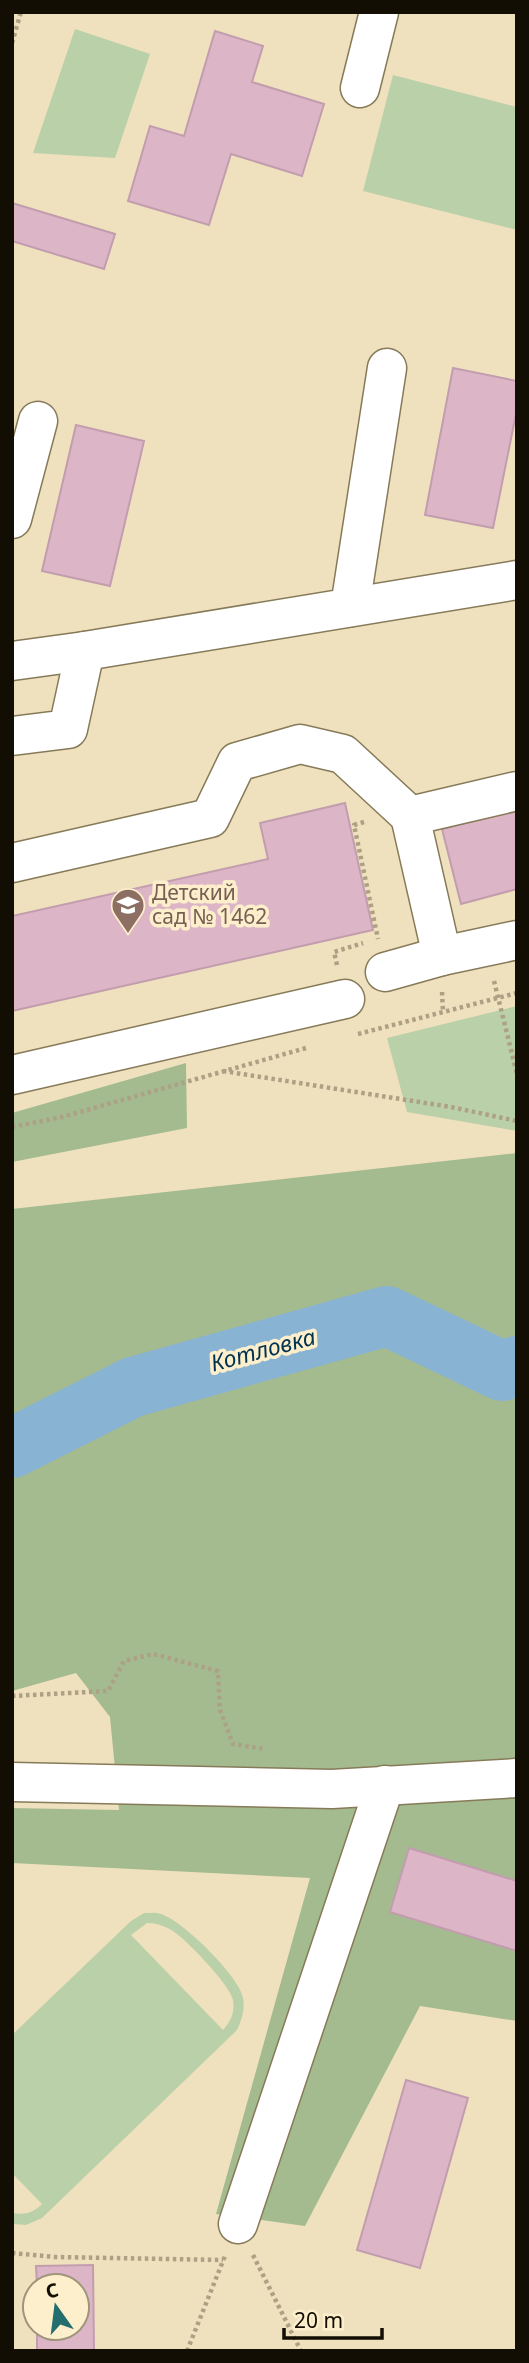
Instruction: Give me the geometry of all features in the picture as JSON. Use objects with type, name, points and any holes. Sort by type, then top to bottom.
[{"type":"street","points":[[360,88],[379,12]]},
{"type":"street","points":[[350,607],[387,368]]},
{"type":"street","points":[[12,519],[38,421]]},
{"type":"street","points":[[12,661],[517,580]]},
{"type":"street","points":[[12,736],[68,729],[85,651]]},
{"type":"street","points":[[12,863],[211,818],[237,762],[300,744],[343,754],[410,816],[442,956]]},
{"type":"street","points":[[410,816],[517,791]]},
{"type":"street","points":[[385,972],[501,943]]},
{"type":"street","points":[[12,1075],[348,1018]]},
{"type":"street","points":[[12,1782],[332,1789],[517,1778]]},
{"type":"street","points":[[237,2224],[385,1785]]},
{"type":"path","points":[[12,43],[21,12]]},
{"type":"path","points":[[354,825],[379,939],[334,952],[348,1018],[498,998],[517,993]]},
{"type":"path","points":[[501,943],[498,998],[517,1074]]},
{"type":"path","points":[[12,1127],[62,1117],[311,1046]]},
{"type":"path","points":[[219,1071],[451,1107],[517,1121]]},
{"type":"path","points":[[12,1696],[108,1691],[124,1661],[153,1654],[218,1671],[220,1710],[233,1744],[267,1749]]},
{"type":"path","points":[[187,2351],[237,2224]]},
{"type":"path","points":[[237,2224],[301,2351]]},
{"type":"path","points":[[12,2253],[55,2257],[223,2260]]},
{"type":"green space","points":[[75,29],[150,54],[115,158],[33,153]]},
{"type":"green space","points":[[393,75],[517,107],[517,230],[363,191]]},
{"type":"green space","points":[[517,1006],[517,1131],[407,1112],[387,1038]]},
{"type":"green space","points":[[186,1063],[187,1128],[12,1162],[12,1113]]},
{"type":"green space","points":[[517,1153],[517,2021],[420,2006],[305,2226],[216,2214],[310,1878],[12,1863],[12,1808],[119,1810],[110,1717],[76,1673],[12,1691],[12,1209]]},
{"type":"green space","points":[[144,1913],[159,1913],[170,1918],[209,1950],[232,1977],[243,1998],[243,2010],[237,2030],[42,2218],[26,2225],[12,2224],[12,2213],[28,2213],[42,2204],[12,2173],[12,2035],[131,1921]],"holes":[[[151,1923],[177,1934],[200,1955],[225,1985],[233,2000],[233,2008],[230,2020],[223,2030],[131,1935]]]},
{"type":"building","points":[[215,31],[263,46],[252,82],[324,104],[302,176],[231,154],[209,225],[128,201],[150,126],[184,136]]},
{"type":"building","points":[[12,203],[115,234],[104,269],[12,241]]},
{"type":"building","points":[[453,368],[517,381],[517,409],[493,528],[425,515]]},
{"type":"building","points":[[76,425],[144,441],[110,586],[42,571]]},
{"type":"building","points":[[345,803],[373,930],[12,1011],[12,916],[268,859],[260,823]]},
{"type":"building","points":[[517,810],[517,889],[461,904],[442,829]]},
{"type":"building","points":[[409,1848],[517,1881],[517,1951],[390,1912]]},
{"type":"building","points":[[406,2080],[468,2098],[420,2268],[357,2250]]},
{"type":"building","points":[[93,2265],[94,2351],[37,2351],[37,2342],[91,2342],[91,2272],[36,2272],[36,2266]]},
{"type":"waterway","name":"Котловка","points":[[12,1448],[133,1387],[387,1316],[502,1371],[517,1366]]},
{"type":"place","name":"Детский сад № 1462","points":[[128,935]]}]
